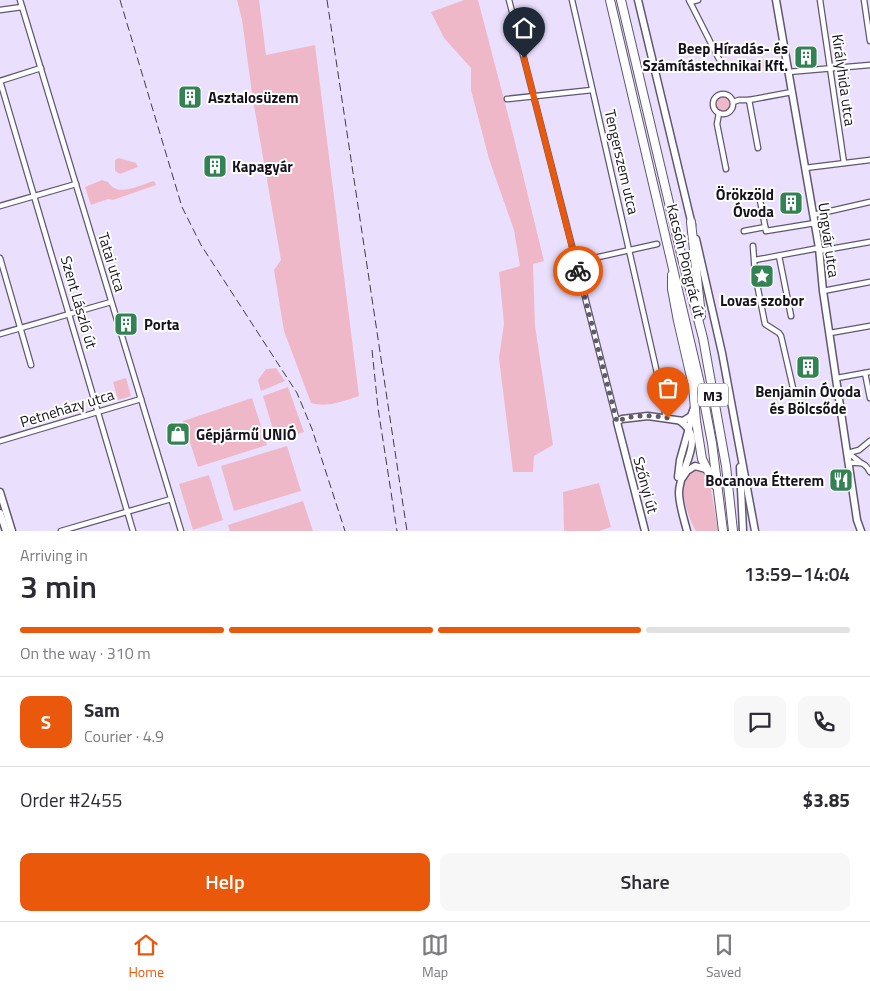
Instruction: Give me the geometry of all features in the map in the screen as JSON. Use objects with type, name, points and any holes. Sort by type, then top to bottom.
[{"type":"main road","name":"Kacsóh Pongrác út","points":[[610,0],[707,418],[723,531]]},
{"type":"main road","name":"Kacsóh Pongrác út","points":[[621,0],[702,338],[726,466],[733,531]]},
{"type":"main road","points":[[691,222],[702,338]]},
{"type":"main road","points":[[671,260],[672,289],[693,386],[694,408],[702,459],[719,494]]},
{"type":"street","name":"Szőnyi út","points":[[509,0],[645,531]]},
{"type":"street","name":"Tengerszem utca","points":[[572,0],[630,249],[666,418]]},
{"type":"street","name":"Kacsóh Pongrác út","points":[[638,0],[722,353],[755,531]]},
{"type":"street","points":[[698,0],[690,1],[722,66]]},
{"type":"street","name":"Ungvár utca","points":[[776,0],[815,223],[823,291],[857,520],[861,531]]},
{"type":"street","name":"Királyhida utca","points":[[820,0],[844,163]]},
{"type":"street","points":[[864,0],[870,41]]},
{"type":"street","points":[[0,10],[21,4]]},
{"type":"street","name":"Tatai utca","points":[[21,4],[181,531]]},
{"type":"street","points":[[788,72],[870,64]]},
{"type":"street","points":[[0,81],[41,68]]},
{"type":"street","name":"Szent László út","points":[[0,81],[133,531]]},
{"type":"street","points":[[507,99],[592,90]]},
{"type":"street","points":[[734,102],[792,92]]},
{"type":"street","points":[[727,94],[734,102],[731,111],[725,114],[719,113],[713,105],[717,96],[727,94]]},
{"type":"street","points":[[749,100],[758,148]]},
{"type":"street","points":[[719,113],[717,124],[726,169]]},
{"type":"street","points":[[805,168],[870,160]]},
{"type":"street","points":[[0,206],[76,184]]},
{"type":"street","points":[[759,195],[766,231],[815,223]]},
{"type":"street","points":[[813,214],[870,202]]},
{"type":"street","points":[[744,231],[765,227]]},
{"type":"street","points":[[755,260],[870,242]]},
{"type":"street","points":[[576,262],[657,244]]},
{"type":"street","points":[[753,246],[755,274],[764,320],[768,327],[781,336],[793,388]]},
{"type":"street","points":[[779,256],[791,316]]},
{"type":"street","points":[[0,258],[31,365]]},
{"type":"street","points":[[823,291],[870,282]]},
{"type":"street","points":[[0,334],[111,302]]},
{"type":"street","points":[[830,333],[870,326]]},
{"type":"street","points":[[836,378],[868,372],[870,398]]},
{"type":"street","name":"Petneházy utca","points":[[0,441],[141,399]]},
{"type":"street","points":[[679,421],[689,419],[694,408]]},
{"type":"street","points":[[687,531],[680,489],[679,467],[694,408]]},
{"type":"street","points":[[617,422],[622,419],[648,416],[679,421],[690,429],[693,442],[682,472],[680,489]]},
{"type":"street","points":[[666,418],[680,426],[686,440]]},
{"type":"street","name":"Kacsóh Pongrác út","points":[[737,436],[743,531]]},
{"type":"street","points":[[848,453],[859,450],[870,441]]},
{"type":"street","points":[[848,453],[865,464],[870,472]]},
{"type":"street","points":[[849,463],[860,462]]},
{"type":"street","points":[[680,489],[685,474],[691,468],[698,466],[706,469]]},
{"type":"street","points":[[0,492],[12,531]]},
{"type":"street","points":[[61,531],[171,499]]},
{"type":"street","points":[[0,513],[6,531]]},
{"type":"shaded area","points":[[237,0],[259,0],[266,55],[315,45],[359,396],[335,403],[323,405],[311,403],[284,331],[274,270],[281,260],[253,100],[242,20]]},
{"type":"shaded area","points":[[464,0],[478,0],[544,261],[533,264],[535,326],[553,445],[534,456],[533,472],[513,472],[499,358],[504,324],[499,272],[520,266],[514,230],[489,159],[471,90],[471,68],[444,38],[431,12]]},
{"type":"shaded area","points":[[765,59],[767,68],[750,72],[748,62]]},
{"type":"shaded area","points":[[720,96],[726,96],[731,101],[729,110],[720,112],[715,107],[715,101]]},
{"type":"shaded area","points":[[119,158],[136,163],[138,167],[120,174],[115,171],[115,160]]},
{"type":"shaded area","points":[[102,180],[108,182],[112,187],[123,190],[154,181],[156,185],[113,200],[108,199],[91,205],[85,187]]},
{"type":"shaded area","points":[[276,368],[285,381],[261,391],[258,380],[266,369]]},
{"type":"shaded area","points":[[126,378],[131,396],[118,400],[113,382]]},
{"type":"shaded area","points":[[288,387],[304,432],[279,437],[274,433],[263,396]]},
{"type":"shaded area","points":[[252,398],[267,445],[198,467],[183,421]]},
{"type":"shaded area","points":[[287,446],[301,491],[234,511],[221,466]]},
{"type":"shaded area","points":[[694,468],[702,468],[709,477],[718,531],[696,531],[690,520],[683,489],[686,477]]},
{"type":"shaded area","points":[[209,475],[223,520],[193,530],[179,484]]},
{"type":"shaded area","points":[[599,483],[611,527],[599,531],[564,531],[563,492]]},
{"type":"shaded area","points":[[303,501],[313,531],[230,531],[228,525]]},
{"type":"railway","points":[[120,0],[182,207],[201,245],[297,393],[312,429],[345,531]]},
{"type":"railway","points":[[327,0],[407,531]]},
{"type":"railway","points":[[372,350],[378,408],[397,531]]},
{"type":"way so far","points":[[578,271],[617,422],[622,419],[648,416],[668,418]]},
{"type":"place","name":"Beep Híradás- és Számítástechnikai Kft.","points":[[806,57]]},
{"type":"place","name":"Asztalosüzem","points":[[190,97]]},
{"type":"place","name":"Kapagyár","points":[[215,166]]},
{"type":"place","name":"Örökzöld Óvoda","points":[[791,203]]},
{"type":"place","name":"Lovas szobor","points":[[762,276]]},
{"type":"place","name":"Porta","points":[[126,324]]},
{"type":"place","name":"Benjamin Óvoda és Bölcsőde","points":[[808,367]]},
{"type":"place","name":"Gépjármű UNIÓ","points":[[178,434]]},
{"type":"place","name":"Bocanova Étterem","points":[[841,480]]},
{"type":"route","points":[[524,58],[578,271]]}]
